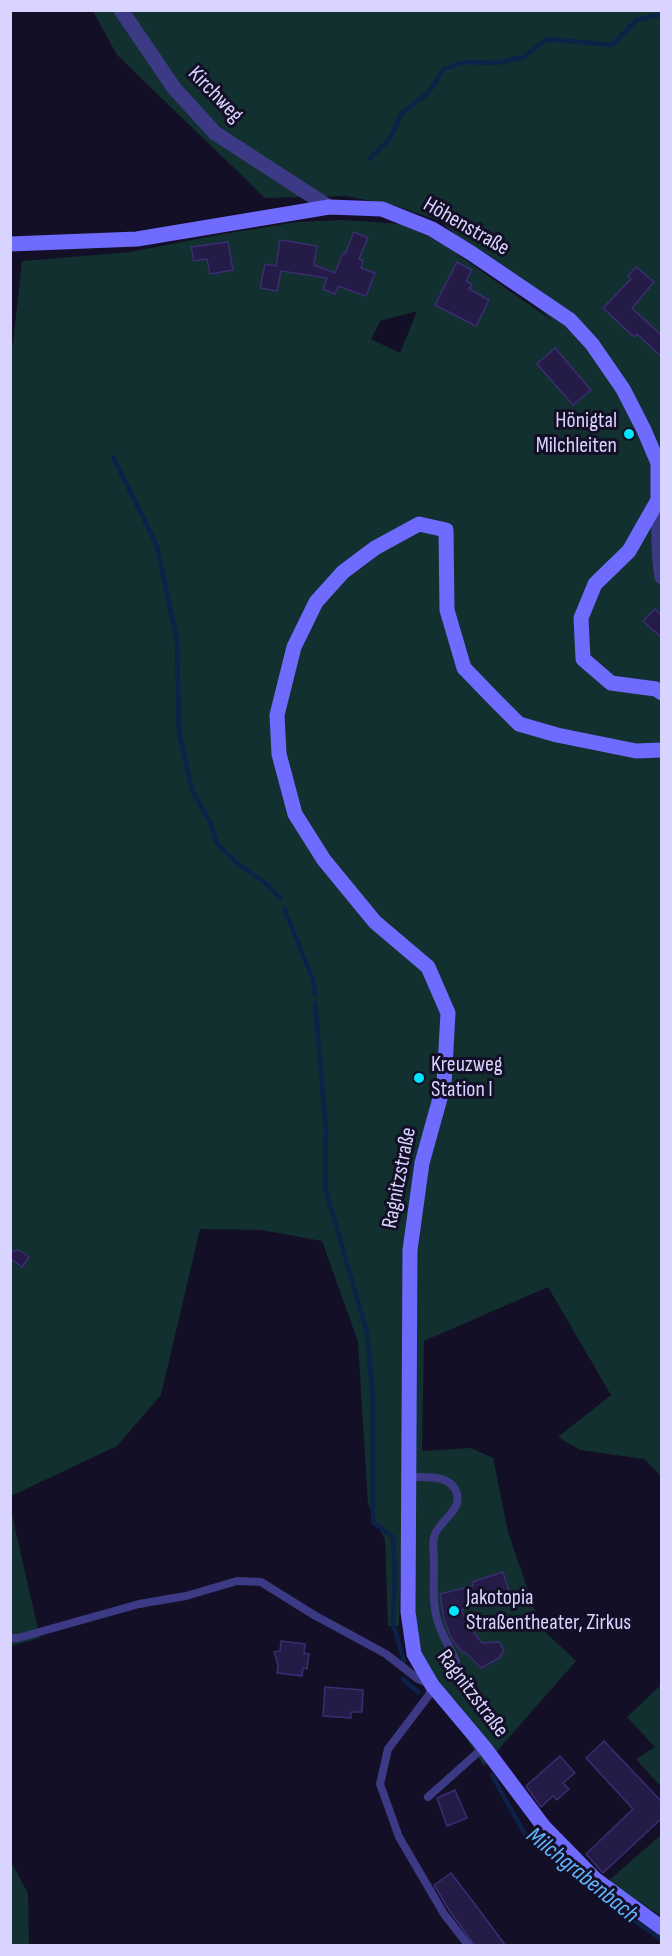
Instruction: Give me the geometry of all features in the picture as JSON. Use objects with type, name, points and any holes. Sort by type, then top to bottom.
[{"type":"main road","name":"Höhenstraße","points":[[10,244],[137,239],[329,207],[382,208],[432,229],[570,320],[598,353],[623,389],[644,430],[658,463],[658,500]]},
{"type":"main road","points":[[658,500],[629,551],[595,584],[581,618],[583,659],[611,683],[656,689],[662,693]]},
{"type":"main road","name":"Ragnitzstraße","points":[[662,750],[636,751],[557,735],[519,724],[465,668],[447,610],[446,530],[419,524],[375,548],[343,572],[316,602],[294,646],[277,715],[279,754],[295,814],[324,860],[375,922],[428,967],[448,1013],[444,1084],[422,1163],[410,1250],[408,1612],[414,1654],[432,1685],[484,1747],[544,1827],[595,1879],[662,1928]]},
{"type":"street","name":"Kirchweg","points":[[121,10],[174,88],[215,133],[329,207]]},
{"type":"street","name":"Höhenstraße","points":[[658,500],[660,519],[658,557],[662,577]]},
{"type":"lane","points":[[409,1477],[440,1478],[449,1482],[456,1489],[458,1496],[454,1508],[434,1536],[436,1616],[456,1660]]},
{"type":"lane","points":[[10,1638],[18,1638],[139,1604],[186,1596],[237,1581],[261,1582],[314,1615],[386,1654],[418,1679],[432,1685],[429,1695],[388,1749],[380,1784],[399,1838],[444,1914],[470,1946]]},
{"type":"lane","points":[[428,1797],[484,1747]]},
{"type":"green space","points":[[93,11],[661,11],[661,1476],[644,1459],[580,1450],[558,1437],[611,1395],[548,1287],[424,1341],[422,1451],[471,1448],[493,1458],[508,1532],[541,1628],[576,1661],[484,1766],[414,1654],[402,1516],[399,1626],[388,1626],[385,1540],[368,1504],[358,1342],[322,1241],[261,1230],[200,1229],[161,1395],[117,1446],[11,1496],[10,347],[13,343],[22,261],[130,252],[297,222],[343,220],[401,224],[450,249],[554,322],[440,221],[393,205],[346,196],[265,198],[117,55]],"holes":[[[417,311],[400,353],[371,339],[380,321]]]},
{"type":"green space","points":[[10,1506],[40,1638],[11,1646],[10,1646]]},
{"type":"green space","points":[[661,1685],[661,1787],[636,1759],[655,1747],[627,1717]]},
{"type":"green space","points":[[661,1835],[661,1916],[608,1881]]},
{"type":"green space","points":[[11,1862],[28,1893],[29,1945],[11,1945]]},
{"type":"building","points":[[354,232],[368,238],[359,259],[363,261],[361,268],[375,273],[366,296],[338,286],[335,294],[323,289],[327,278],[281,271],[277,291],[260,288],[265,264],[276,266],[280,240],[317,246],[314,265],[335,273]]},
{"type":"building","points":[[228,242],[233,270],[210,274],[207,259],[194,261],[191,247]]},
{"type":"building","points":[[457,262],[472,270],[466,281],[472,284],[469,289],[489,300],[476,326],[435,305]]},
{"type":"building","points":[[636,267],[654,282],[632,308],[662,336],[662,357],[637,334],[634,337],[603,308],[631,279],[628,276]]},
{"type":"building","points":[[555,348],[591,390],[573,405],[537,364]]},
{"type":"building","points":[[655,609],[662,616],[662,638],[643,621]]},
{"type":"building","points":[[19,1250],[29,1257],[22,1267],[10,1258],[10,1252]]},
{"type":"building","points":[[503,1572],[510,1595],[461,1610],[482,1643],[499,1642],[504,1650],[499,1658],[481,1668],[452,1640],[444,1619],[440,1594],[473,1586],[472,1582]]},
{"type":"building","points":[[281,1641],[305,1644],[304,1653],[309,1654],[307,1669],[303,1668],[302,1676],[277,1673],[278,1665],[274,1652],[280,1651]]},
{"type":"building","points":[[325,1687],[363,1690],[362,1712],[351,1712],[351,1718],[323,1716]]},
{"type":"building","points":[[604,1741],[662,1802],[662,1818],[603,1873],[586,1854],[633,1809],[586,1758]]},
{"type":"building","points":[[560,1756],[575,1773],[563,1783],[569,1789],[557,1800],[553,1796],[541,1807],[526,1786]]},
{"type":"building","points":[[455,1790],[467,1818],[447,1826],[437,1798]]},
{"type":"building","points":[[451,1873],[506,1946],[475,1946],[434,1885]]},
{"type":"waterway","points":[[370,159],[391,137],[401,114],[429,92],[444,69],[464,62],[497,63],[524,57],[547,39],[612,45],[637,20],[662,14]]},
{"type":"waterway","points":[[113,457],[157,546],[177,641],[179,732],[192,790],[210,822],[217,844],[238,864],[268,885],[280,898]]},
{"type":"waterway","points":[[284,908],[313,980],[315,994]]},
{"type":"waterway","points":[[315,1003],[326,1129],[325,1187],[367,1333],[373,1400],[373,1522],[393,1537],[395,1569],[393,1623],[404,1662]]},
{"type":"waterway","name":"Milchgrabenbach","points":[[403,1679],[418,1692]]},
{"type":"waterway","name":"Milchgrabenbach","points":[[492,1775],[526,1836],[602,1898],[662,1940]]},
{"type":"place","name":"Hönigtal Milchleiten","points":[[629,434]]},
{"type":"place","name":"Kreuzweg Station I","points":[[419,1078]]},
{"type":"place","name":"Jakotopia Straßentheater, Zirkus","points":[[454,1611]]}]
